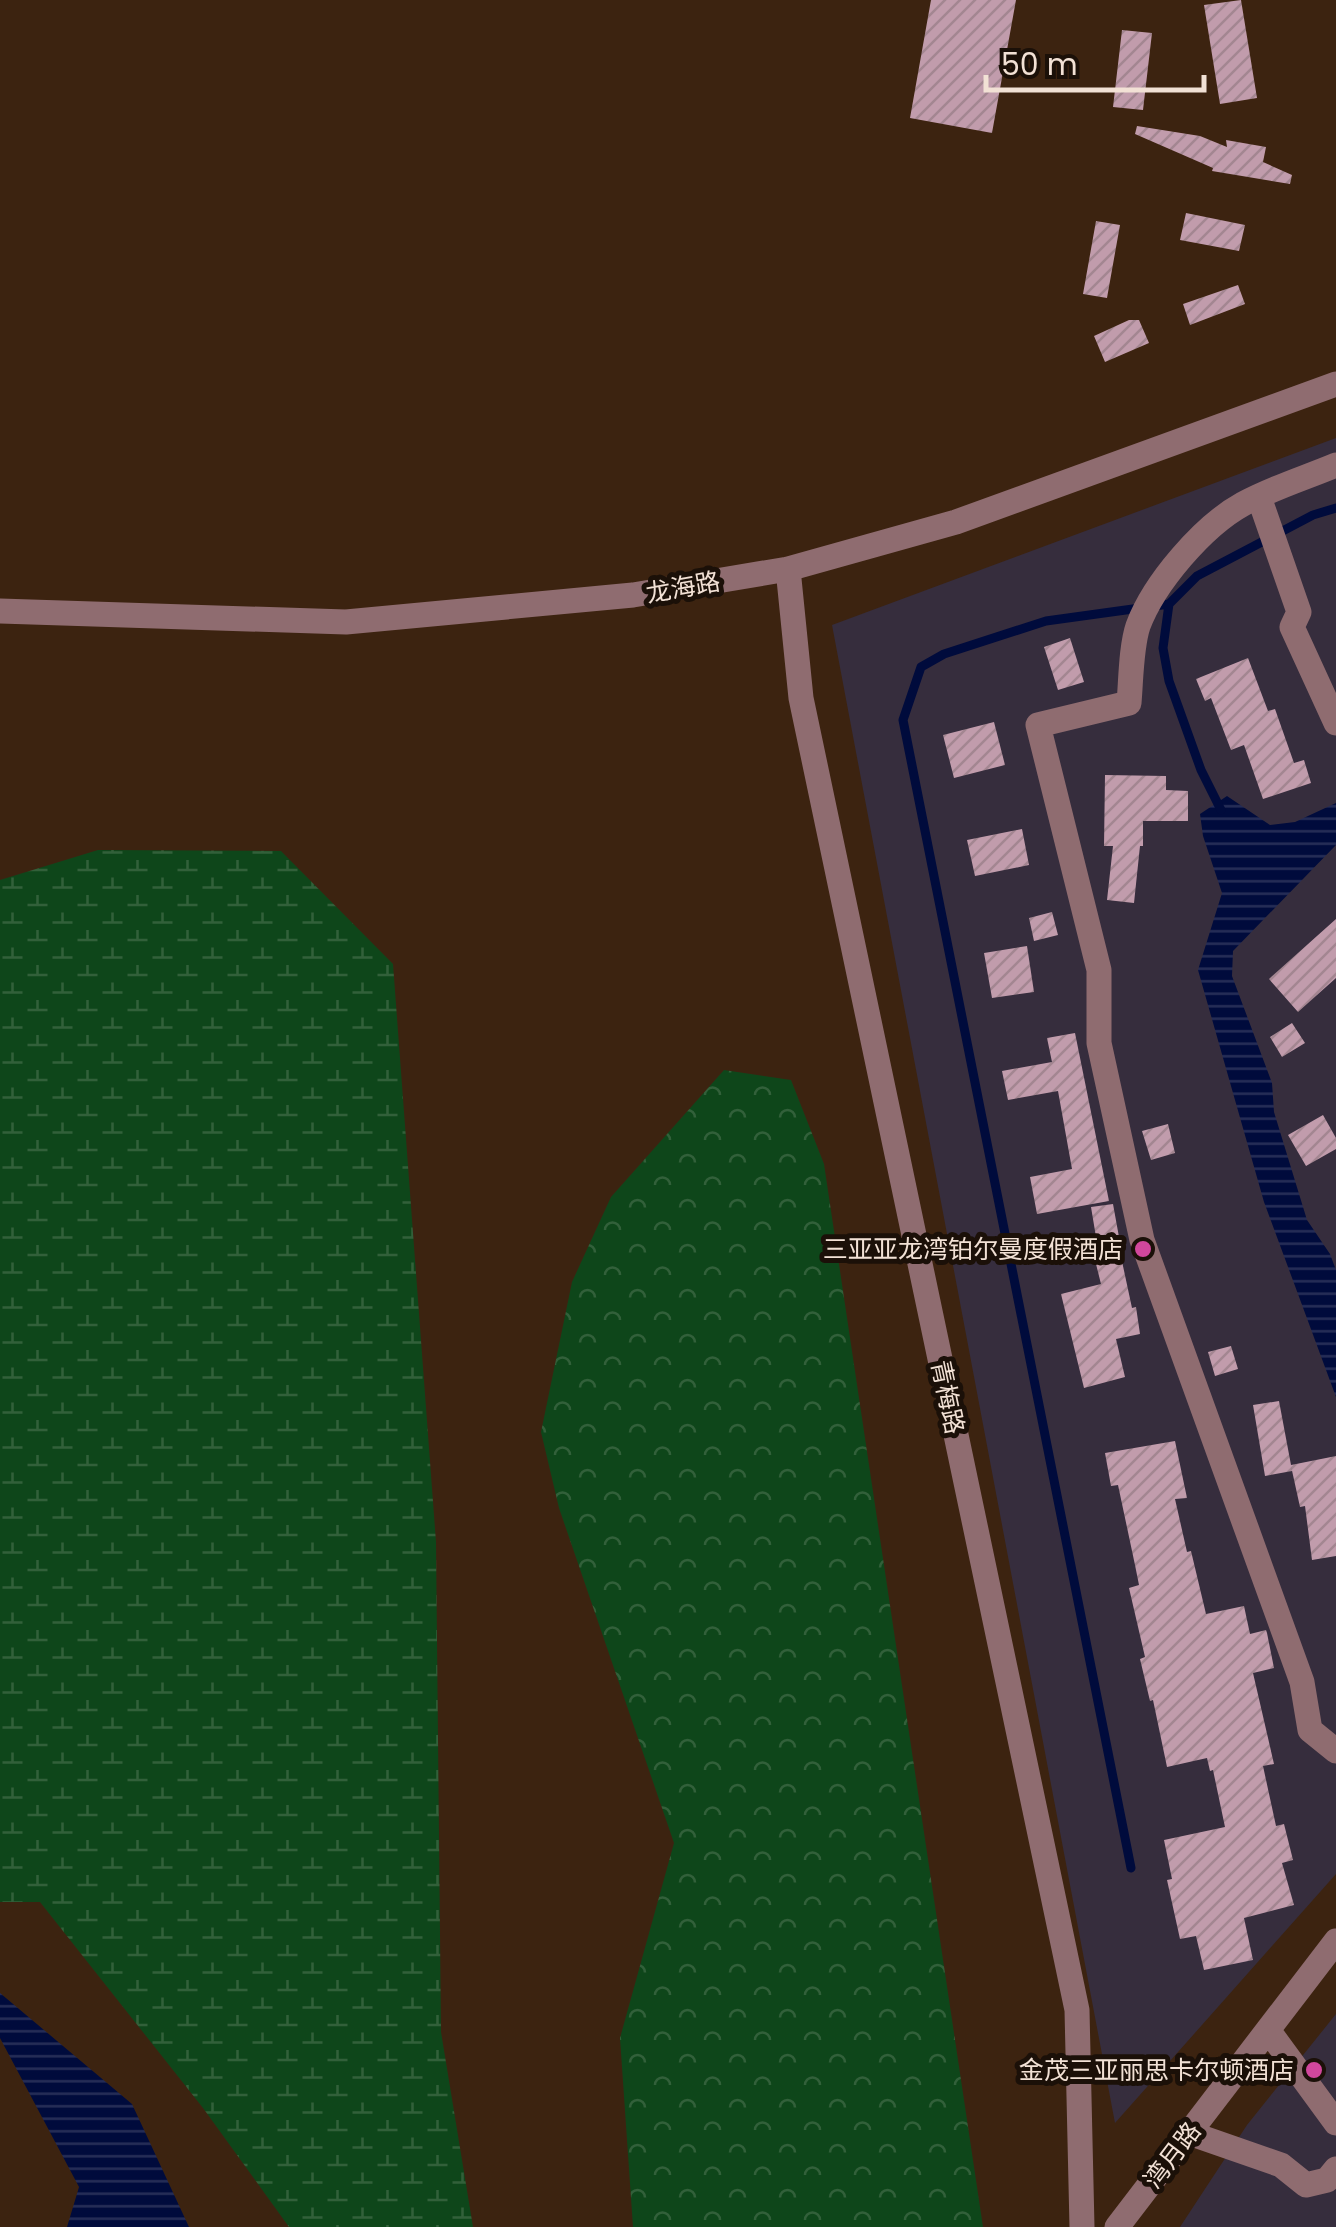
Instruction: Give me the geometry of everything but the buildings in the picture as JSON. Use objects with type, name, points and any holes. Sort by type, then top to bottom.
[{"type":"street","name":"龙海路","points":[[0,612],[346,622],[633,596],[788,569],[956,522],[1336,384]]},
{"type":"street","points":[[1336,466],[1241,505],[1210,527],[1157,587],[1137,629],[1129,703],[1038,725],[1099,970],[1099,1043],[1142,1240],[1302,1682],[1310,1730],[1336,1750]]},
{"type":"street","points":[[1258,497],[1299,612],[1292,627],[1336,723]]},
{"type":"street","name":"青梅路","points":[[788,569],[801,698],[1077,2010],[1082,2227]]},
{"type":"street","name":"湾月路","points":[[1117,2227],[1336,1941]]},
{"type":"street","points":[[1268,2030],[1336,2123]]},
{"type":"street","points":[[1189,2132],[1280,2165],[1306,2185],[1333,2179]]},
{"type":"shaded area","name":"三亚亚龙湾铂尔曼度假酒店","points":[[1336,438],[1336,1874],[1115,2123],[832,625]]},
{"type":"shaded area","points":[[1227,796],[1270,825],[1295,822],[1336,803],[1336,845],[1233,951],[1232,976],[1272,1083],[1274,1112],[1307,1220],[1336,1270],[1336,1397],[1264,1202],[1198,970],[1222,893],[1203,836],[1200,814]]},
{"type":"shaded area","points":[[0,1993],[132,2104],[189,2227],[67,2227],[79,2187],[0,2038]]},
{"type":"shaded area","name":"金茂三亚丽思卡尔顿酒店","points":[[1336,2014],[1336,2227],[1180,2227],[1247,2125]]},
{"type":"green space","points":[[98,850],[281,851],[393,964],[436,1542],[441,2032],[473,2227],[289,2227],[203,2108],[40,1902],[0,1902],[0,880]]},
{"type":"green space","points":[[724,1070],[791,1080],[824,1164],[983,2227],[633,2227],[620,2038],[674,1843],[559,1508],[541,1432],[572,1282],[611,1197]]},
{"type":"waterway","points":[[1131,1868],[903,720],[921,667],[944,654],[1046,621],[1169,604],[1197,576],[1313,515],[1336,508]]},
{"type":"waterway","points":[[1169,604],[1163,648],[1169,681],[1201,770],[1221,810]]},
{"type":"place","name":"三亚亚龙湾铂尔曼度假酒店","points":[[1143,1249]]},
{"type":"place","name":"金茂三亚丽思卡尔顿酒店","points":[[1314,2070]]}]
